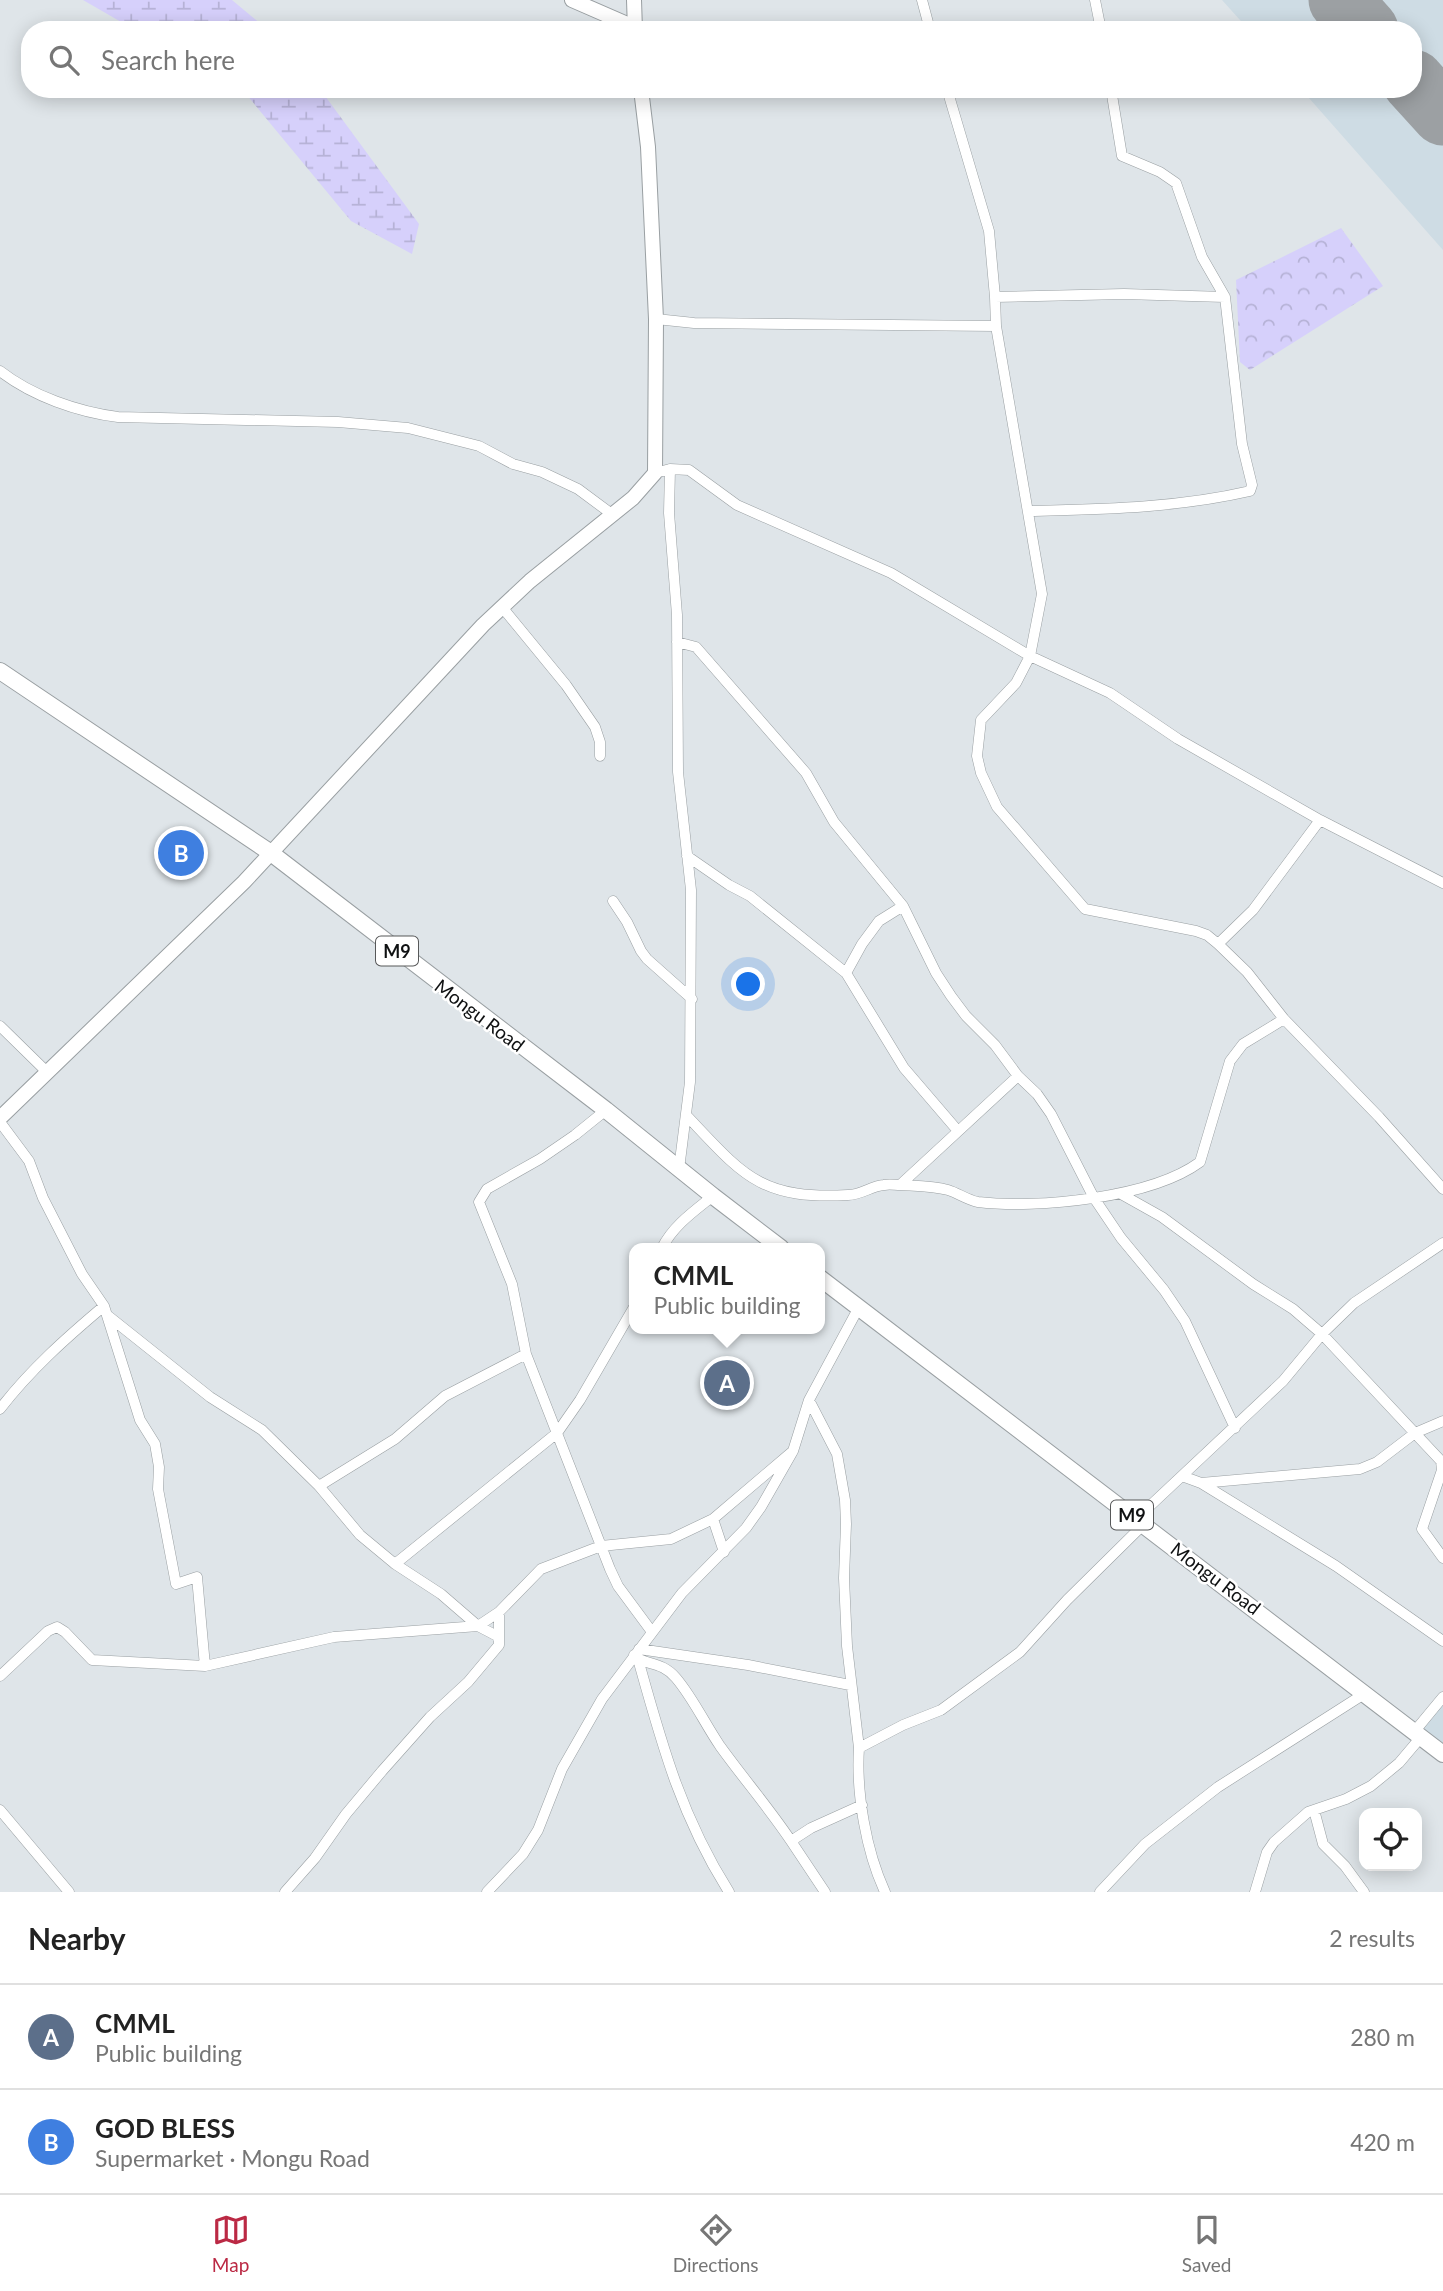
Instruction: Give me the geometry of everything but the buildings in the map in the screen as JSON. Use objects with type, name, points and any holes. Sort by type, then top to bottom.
[{"type":"main road","points":[[572,0],[618,21]]},
{"type":"main road","points":[[634,0],[635,21]]},
{"type":"main road","points":[[0,1120],[271,853],[423,688],[502,607],[640,491],[655,472],[656,319],[648,147],[642,98]]},
{"type":"main road","name":"Mongu Road","points":[[0,671],[271,853],[774,1243]]},
{"type":"main road","name":"Mongu Road","points":[[825,1282],[1443,1754]]},
{"type":"street","points":[[922,0],[928,21]]},
{"type":"street","points":[[1095,0],[1099,21]]},
{"type":"street","points":[[950,98],[989,231],[996,326],[1042,594],[1030,656],[1016,683],[981,720],[977,756],[984,782],[997,807],[1085,909],[1196,931],[1219,944],[1247,972],[1284,1019],[1387,1125],[1443,1189]]},
{"type":"street","points":[[1029,510],[1198,501],[1250,491],[1252,485],[1242,444],[1226,297],[1202,257],[1176,183],[1160,172],[1122,156],[1112,98]]},
{"type":"street","points":[[995,297],[1124,294],[1226,297]]},
{"type":"street","points":[[656,319],[694,323],[996,326]]},
{"type":"street","points":[[0,371],[31,389],[62,402],[93,414],[118,418],[338,422],[408,428],[479,446],[513,464],[542,472],[578,489],[613,514]]},
{"type":"street","points":[[655,472],[670,468],[689,470],[737,505],[891,573],[1030,656],[1110,694],[1178,739],[1320,820],[1443,883]]},
{"type":"street","points":[[670,468],[669,513],[677,642],[678,772],[691,890],[692,999],[687,1116],[679,1169]]},
{"type":"street","points":[[502,607],[566,685],[595,727],[600,742],[600,756]]},
{"type":"street","points":[[677,642],[696,647],[806,774],[834,822],[903,906],[936,973],[951,996],[966,1016],[995,1045],[1018,1076],[1037,1094],[1051,1114],[1094,1198],[1185,1321],[1235,1428]]},
{"type":"street","points":[[1219,944],[1253,910],[1320,820]]},
{"type":"street","points":[[687,856],[750,896],[846,973],[904,1068],[958,1131]]},
{"type":"street","points":[[613,901],[627,922],[640,951],[692,999]]},
{"type":"street","points":[[846,973],[879,921],[903,906]]},
{"type":"street","points":[[687,1116],[738,1168],[760,1183],[776,1190],[803,1195],[849,1195],[863,1193],[885,1184],[948,1190],[975,1201],[1026,1203],[1121,1194],[1174,1178],[1200,1162],[1230,1061],[1243,1044],[1284,1019]]},
{"type":"street","points":[[0,1026],[48,1073]]},
{"type":"street","points":[[900,1185],[1018,1076]]},
{"type":"street","points":[[606,1110],[575,1135],[487,1189],[479,1202],[512,1284],[526,1354],[601,1546],[618,1586],[652,1632]]},
{"type":"street","points":[[0,1120],[29,1161],[43,1198],[77,1263],[106,1310],[140,1420],[155,1444],[159,1467],[158,1489],[176,1584],[197,1577],[205,1666]]},
{"type":"street","points":[[1121,1194],[1162,1217],[1253,1284],[1293,1309],[1322,1334],[1415,1433],[1443,1465],[1422,1529],[1443,1558]]},
{"type":"street","points":[[665,1243],[686,1217],[713,1196]]},
{"type":"street","points":[[859,1748],[903,1725],[941,1710],[1020,1652],[1182,1476],[1283,1381],[1322,1334],[1354,1303],[1443,1243]]},
{"type":"street","points":[[487,1892],[523,1854],[538,1830],[562,1769],[603,1699],[682,1594],[746,1528],[761,1507],[793,1451],[808,1400],[859,1307]]},
{"type":"street","points":[[0,1409],[22,1381],[67,1338],[106,1310]]},
{"type":"street","points":[[106,1310],[210,1397],[262,1430],[319,1486],[360,1535],[395,1564],[441,1594],[478,1626],[499,1637]]},
{"type":"street","points":[[395,1564],[557,1433],[580,1400],[629,1316]]},
{"type":"street","points":[[319,1486],[395,1439],[445,1396],[526,1354]]},
{"type":"street","points":[[808,1400],[837,1454],[843,1491],[846,1524],[844,1578],[850,1685],[859,1748],[862,1805],[867,1843],[885,1892]]},
{"type":"street","points":[[1200,1483],[1360,1469],[1377,1462],[1415,1433],[1443,1421]]},
{"type":"street","points":[[0,1676],[48,1631],[57,1627],[92,1660],[205,1666],[334,1637],[478,1626],[499,1612],[541,1569],[601,1546],[671,1539],[713,1519],[793,1451]]},
{"type":"street","points":[[1182,1476],[1200,1483],[1336,1566],[1443,1641]]},
{"type":"street","points":[[713,1519],[724,1552]]},
{"type":"street","points":[[285,1892],[315,1858],[346,1814],[382,1771],[430,1717],[468,1682],[499,1645],[499,1612]]},
{"type":"street","points":[[637,1654],[748,1665],[850,1685]]},
{"type":"street","points":[[637,1654],[658,1663],[675,1677],[719,1744],[764,1802],[825,1892]]},
{"type":"street","points":[[637,1654],[674,1782],[718,1877],[729,1892]]},
{"type":"street","points":[[1100,1892],[1145,1844],[1218,1787],[1364,1694]]},
{"type":"street","points":[[1255,1892],[1267,1852],[1274,1842],[1303,1815],[1346,1799],[1371,1786],[1399,1763],[1443,1697]]},
{"type":"street","points":[[791,1841],[800,1834],[862,1805]]},
{"type":"street","points":[[0,1810],[69,1892]]},
{"type":"street","points":[[1314,1810],[1323,1844],[1345,1866],[1364,1892]]},
{"type":"shaded area","points":[[1222,0],[1443,0],[1443,250],[1309,98],[1422,98],[1422,21],[1241,21]]},
{"type":"shaded area","points":[[1443,1702],[1443,1743],[1422,1728]]},
{"type":"green space","points":[[83,0],[232,0],[257,21],[119,21]]},
{"type":"green space","points":[[249,98],[327,98],[419,224],[412,254],[351,221]]},
{"type":"green space","points":[[1341,228],[1383,286],[1250,370],[1240,362],[1236,280]]},
{"type":"runway","points":[[1340,0],[1359,21]]},
{"type":"runway","points":[[1422,91],[1443,114]]},
{"type":"place","name":"GOD BLESS","points":[[181,853]]},
{"type":"place","name":"CMML","points":[[727,1383]]}]
